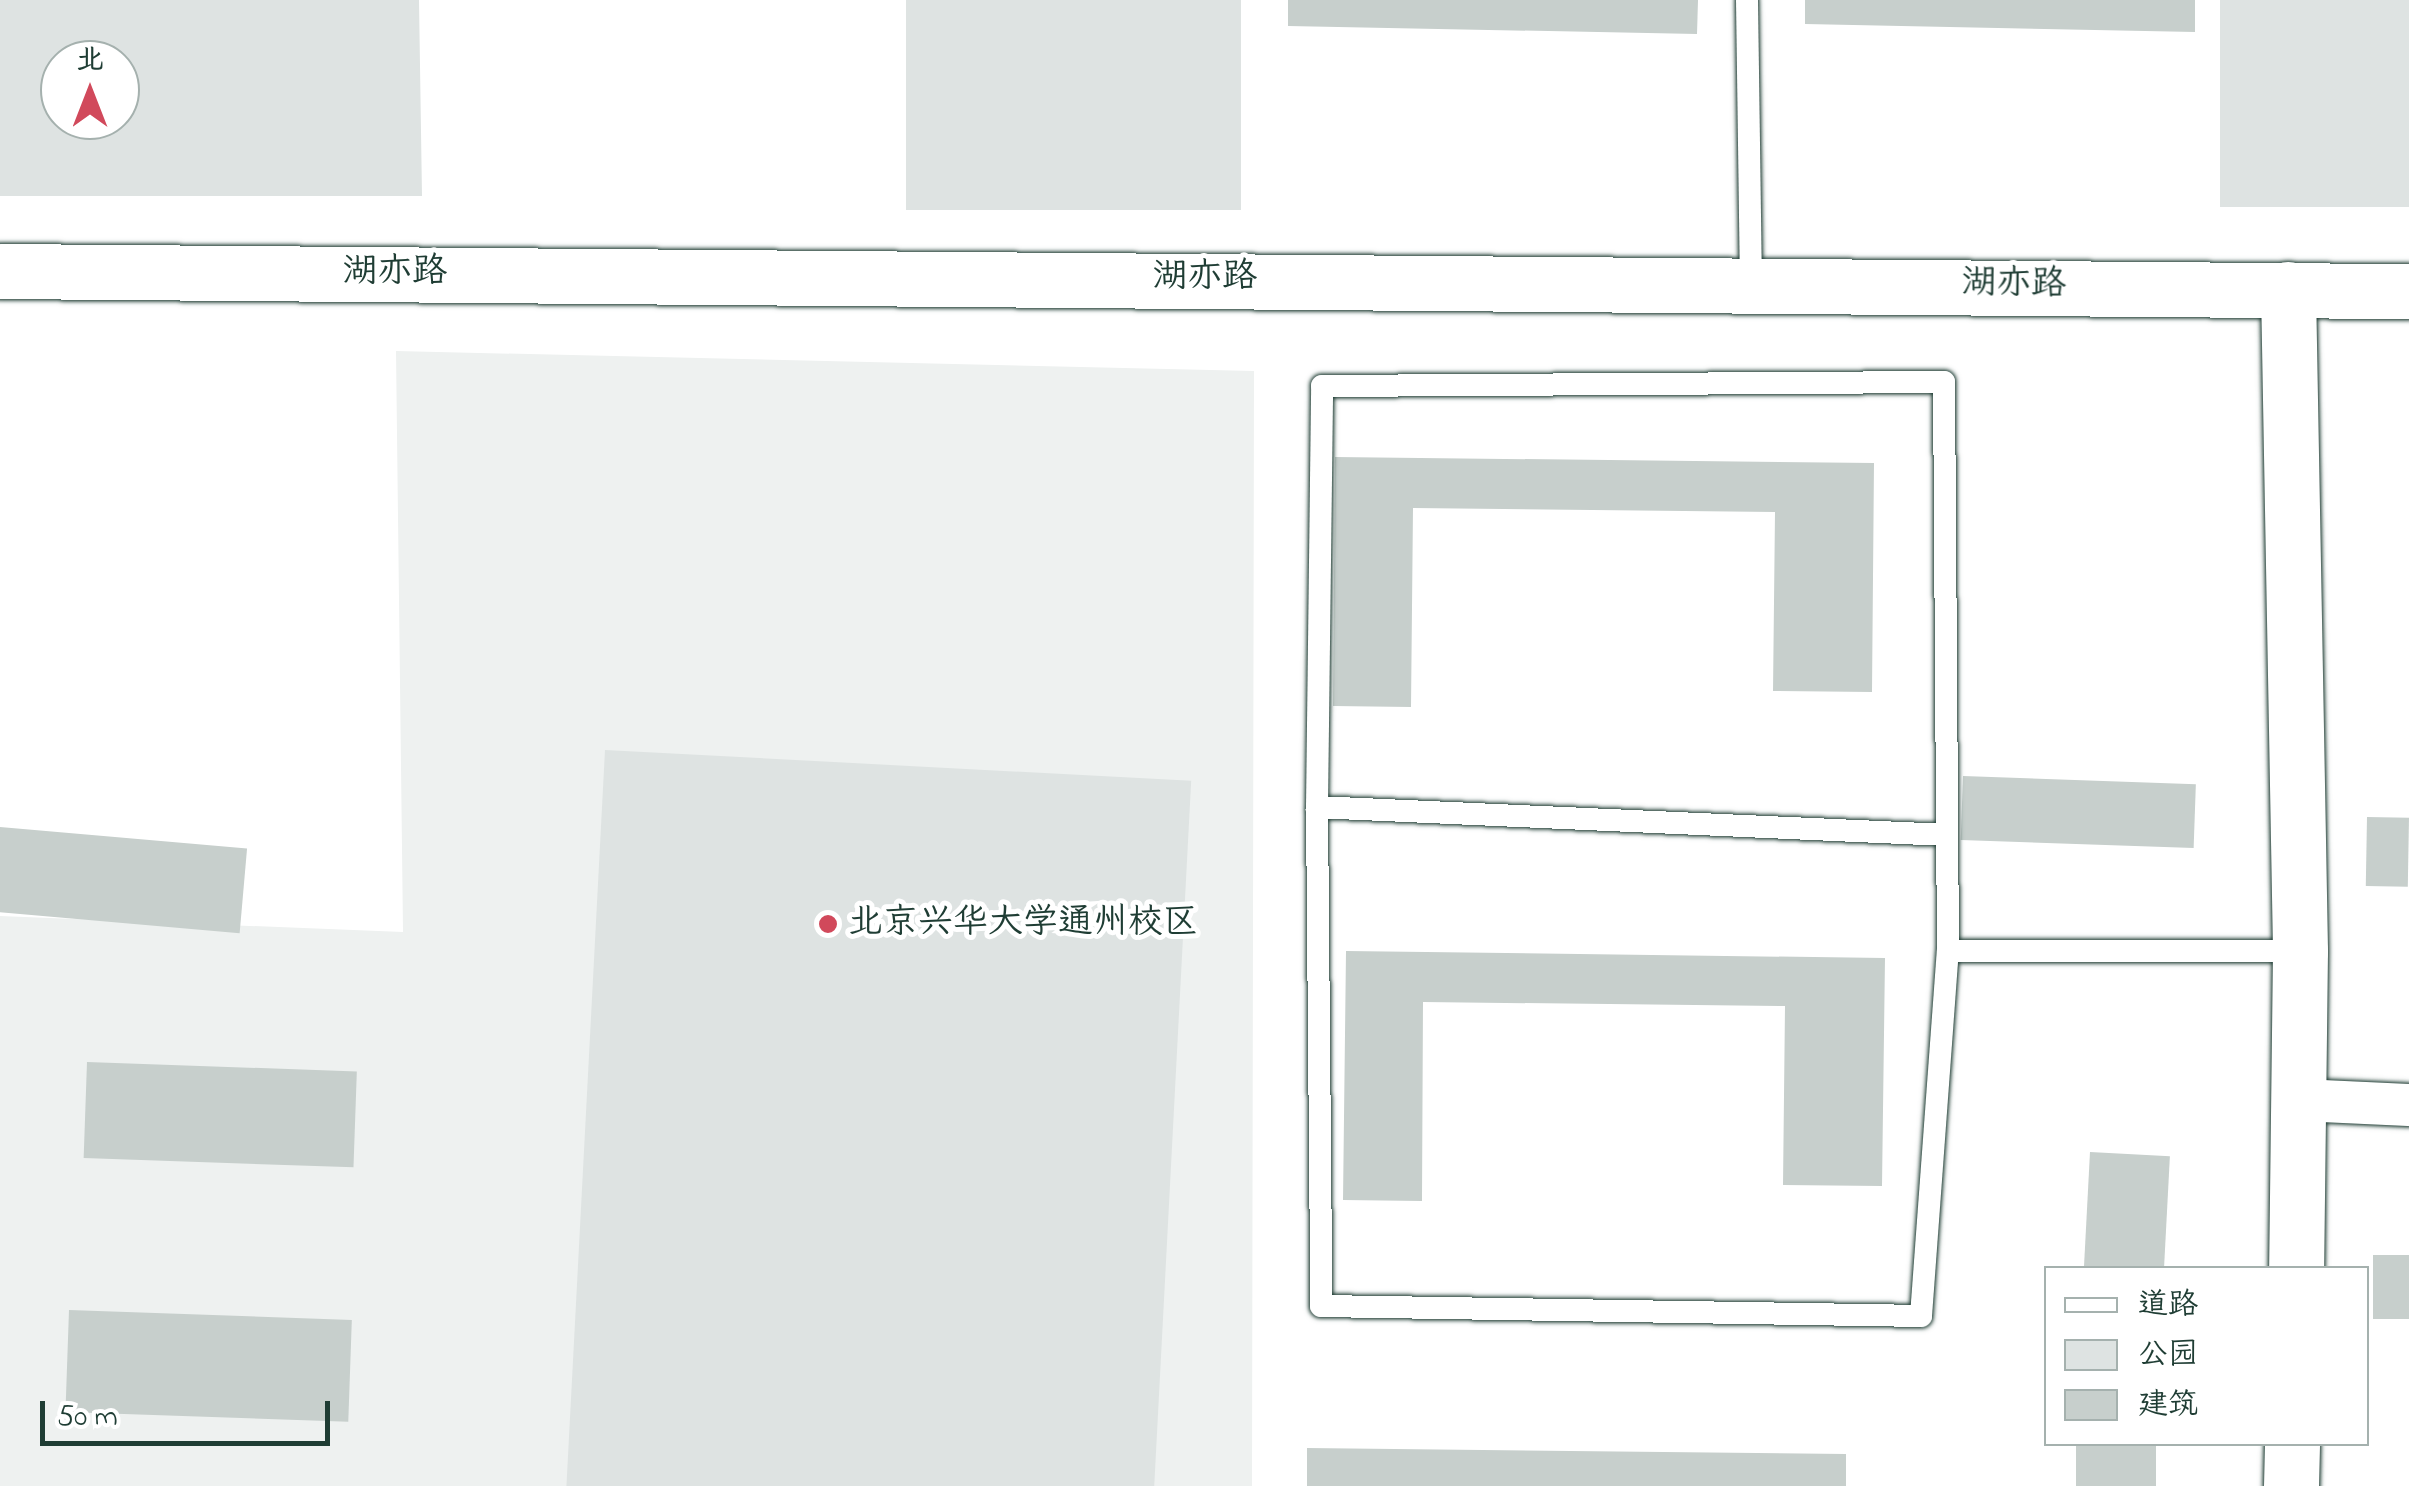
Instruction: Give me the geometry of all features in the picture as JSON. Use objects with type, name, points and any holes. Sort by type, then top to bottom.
[{"type":"street","name":"湖亦路","points":[[0,271],[1751,281],[2409,291]]},
{"type":"street","points":[[2288,290],[2300,951],[2296,1266]]},
{"type":"street","points":[[2300,1100],[2409,1104]]},
{"type":"street","points":[[2291,1486],[2292,1446]]},
{"type":"lane","points":[[1746,0],[1751,281]]},
{"type":"lane","points":[[1944,382],[1947,834],[1948,951],[1922,1316],[1321,1306],[1317,807],[1322,386],[1944,382]]},
{"type":"lane","points":[[1317,807],[1947,834]]},
{"type":"lane","points":[[1948,951],[2300,951]]},
{"type":"shaded area","name":"北京兴华大学通州校区","points":[[396,351],[1254,371],[1252,1486],[0,1486],[0,916],[403,932]]},
{"type":"green space","points":[[0,0],[419,0],[422,196],[0,196]]},
{"type":"green space","points":[[906,0],[1241,0],[1241,210],[906,210]]},
{"type":"green space","points":[[2220,0],[2409,0],[2409,207],[2220,207]]},
{"type":"green space","points":[[605,750],[1191,781],[1154,1486],[566,1486]]},
{"type":"building","points":[[1288,0],[1698,0],[1697,34],[1288,26]]},
{"type":"building","points":[[1805,0],[2195,0],[2195,32],[1805,24]]},
{"type":"building","points":[[1335,457],[1874,463],[1872,692],[1773,691],[1775,512],[1413,508],[1411,707],[1333,706]]},
{"type":"building","points":[[1963,776],[2196,784],[2194,848],[1961,840]]},
{"type":"building","points":[[2367,817],[2409,818],[2408,887],[2366,886]]},
{"type":"building","points":[[0,827],[247,849],[240,933],[0,912]]},
{"type":"building","points":[[1346,951],[1885,958],[1882,1186],[1783,1185],[1785,1006],[1423,1002],[1422,1201],[1343,1200]]},
{"type":"building","points":[[87,1062],[357,1071],[353,1167],[84,1158]]},
{"type":"building","points":[[2090,1152],[2170,1156],[2164,1266],[2084,1266]]},
{"type":"building","points":[[2373,1255],[2409,1255],[2409,1319],[2373,1319]]},
{"type":"building","points":[[69,1310],[352,1320],[348,1422],[65,1412]]},
{"type":"building","points":[[2076,1446],[2156,1446],[2156,1486],[2076,1486]]},
{"type":"building","points":[[1307,1448],[1846,1454],[1846,1486],[1307,1486]]},
{"type":"place","name":"北京兴华大学通州校区","points":[[828,924]]}]
